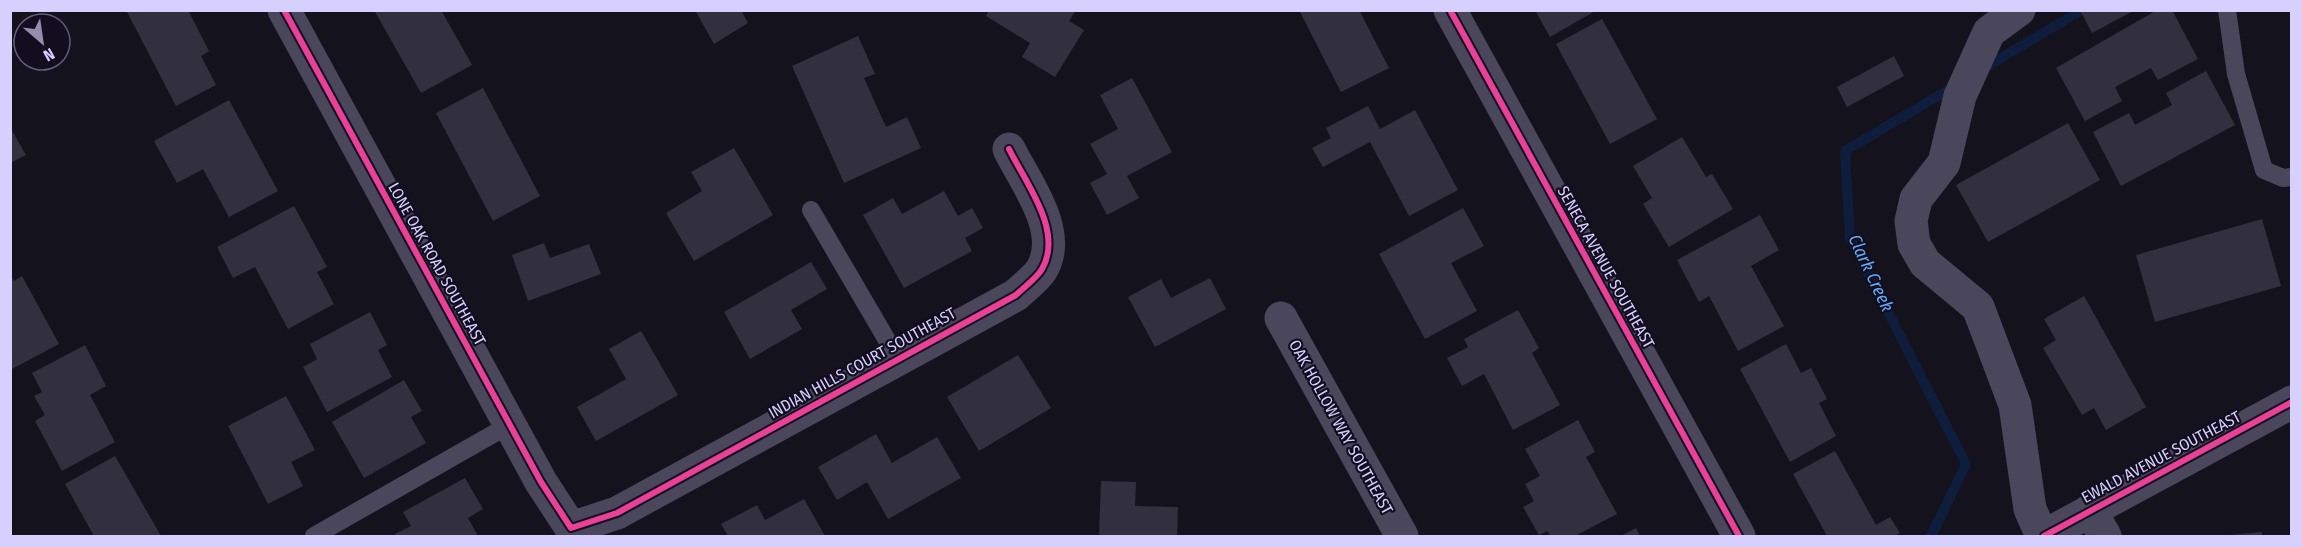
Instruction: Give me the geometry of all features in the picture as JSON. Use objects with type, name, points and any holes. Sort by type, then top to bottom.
[{"type":"street","name":"LONE OAK ROAD SOUTHEAST","points":[[284,10],[509,425],[571,532]]},
{"type":"street","name":"SENECA AVENUE SOUTHEAST","points":[[1450,10],[1739,537]]},
{"type":"street","points":[[2019,10],[1989,32],[1977,55],[1960,96],[1944,163],[1916,199],[1911,221],[1914,244],[1925,263],[1938,277],[1978,307],[2015,405],[2030,509],[2043,537]]},
{"type":"street","name":"INDIAN HILLS COURT SOUTHEAST","points":[[571,532],[617,513],[1016,295],[1042,269],[1049,248],[1047,224],[1009,149]]},
{"type":"street","name":"OAK HOLLOW WAY SOUTHEAST","points":[[1281,318],[1402,537]]},
{"type":"street","name":"EWALD AVENUE SOUTHEAST","points":[[2043,537],[2098,523],[2292,402]]},
{"type":"lane","points":[[2227,10],[2236,74],[2264,170],[2283,178],[2292,177]]},
{"type":"lane","points":[[811,210],[898,359]]},
{"type":"lane","points":[[314,536],[509,425]]},
{"type":"building","points":[[126,10],[188,10],[209,51],[201,56],[216,85],[176,106]]},
{"type":"building","points":[[374,10],[441,10],[472,65],[421,93]]},
{"type":"building","points":[[695,10],[741,10],[748,23],[714,44]]},
{"type":"building","points":[[989,10],[1076,10],[1069,21],[1084,30],[1055,77],[1022,57],[1030,43],[986,16]]},
{"type":"building","points":[[1303,10],[1359,10],[1389,68],[1341,92],[1300,12]]},
{"type":"building","points":[[1535,10],[1597,10],[1550,37]]},
{"type":"building","points":[[2080,10],[2135,10],[2092,33]]},
{"type":"building","points":[[2157,10],[2172,10],[2198,59],[2158,80],[2151,68],[2115,87],[2122,101],[2085,121],[2056,68]]},
{"type":"building","points":[[1602,19],[1657,119],[1610,144],[1556,44]]},
{"type":"building","points":[[858,36],[875,74],[864,78],[886,127],[907,117],[921,148],[844,183],[792,66]]},
{"type":"building","points":[[1894,56],[1904,76],[1847,107],[1837,87]]},
{"type":"building","points":[[2206,71],[2235,125],[2121,186],[2093,132],[2129,113],[2135,125],[2172,105],[2166,93]]},
{"type":"building","points":[[1132,78],[1172,152],[1127,176],[1139,198],[1107,215],[1090,183],[1107,174],[1090,144],[1118,129],[1100,95]]},
{"type":"building","points":[[483,88],[540,196],[493,221],[436,113]]},
{"type":"building","points":[[229,100],[278,191],[229,217],[203,169],[177,183],[154,141]]},
{"type":"building","points":[[1368,106],[1380,129],[1415,110],[1458,190],[1409,216],[1370,142],[1323,167],[1312,148],[1331,138],[1326,128]]},
{"type":"building","points":[[2068,123],[2100,180],[1988,242],[1956,185]]},
{"type":"building","points":[[10,127],[26,155],[10,163]]},
{"type":"building","points":[[1682,137],[1706,177],[1712,174],[1733,209],[1669,247],[1643,204],[1652,198],[1633,166]]},
{"type":"building","points":[[734,148],[773,215],[694,261],[666,213],[702,191],[691,172]]},
{"type":"building","points":[[944,191],[958,216],[972,208],[983,228],[965,238],[972,251],[904,288],[863,215],[893,198],[902,214]]},
{"type":"building","points":[[294,206],[327,267],[317,272],[334,304],[288,329],[255,267],[233,278],[217,247]]},
{"type":"building","points":[[1463,208],[1484,246],[1451,263],[1477,311],[1425,339],[1379,254]]},
{"type":"building","points":[[1760,215],[1779,250],[1751,266],[1784,326],[1738,351],[1709,296],[1699,302],[1677,260]]},
{"type":"building","points":[[2262,219],[2281,286],[2155,322],[2136,255]]},
{"type":"building","points":[[544,243],[550,258],[589,244],[601,274],[528,301],[512,255]]},
{"type":"building","points":[[811,262],[827,289],[791,310],[802,329],[750,359],[724,312]]},
{"type":"building","points":[[10,275],[14,281],[22,276],[59,344],[10,370]]},
{"type":"building","points":[[1210,278],[1226,309],[1155,347],[1128,297],[1161,279],[1171,298]]},
{"type":"building","points":[[2084,296],[2146,407],[2106,430],[2094,408],[2082,415],[2043,348],[2056,340],[2044,319]]},
{"type":"building","points":[[1518,310],[1539,348],[1532,353],[1560,405],[1513,430],[1484,374],[1462,386],[1447,358],[1468,347],[1464,339]]},
{"type":"building","points":[[370,312],[387,345],[378,350],[392,377],[327,412],[303,367],[317,359],[310,344]]},
{"type":"building","points":[[641,331],[678,395],[596,441],[577,407],[626,379],[609,349]]},
{"type":"building","points":[[1786,344],[1801,373],[1811,368],[1827,399],[1819,403],[1836,436],[1790,462],[1740,369]]},
{"type":"building","points":[[85,345],[106,386],[90,395],[115,442],[62,471],[35,421],[45,415],[34,396],[42,392],[32,373]]},
{"type":"building","points":[[1018,355],[1051,408],[979,451],[947,397]]},
{"type":"building","points":[[404,380],[422,411],[411,417],[426,443],[364,478],[332,422]]},
{"type":"building","points":[[286,396],[315,450],[291,462],[303,486],[268,504],[228,426]]},
{"type":"building","points":[[1578,420],[1595,452],[1586,457],[1617,514],[1575,536],[1551,536],[1547,531],[1539,535],[1523,507],[1534,501],[1525,484],[1540,476],[1525,449]]},
{"type":"building","points":[[876,434],[892,463],[937,437],[961,478],[888,519],[867,482],[837,500],[818,467]]},
{"type":"building","points":[[1835,451],[1876,525],[1890,517],[1900,533],[1894,536],[1827,536],[1793,474]]},
{"type":"building","points":[[115,456],[161,536],[94,536],[65,484]]},
{"type":"building","points":[[465,478],[483,509],[468,518],[478,536],[396,536],[395,534],[411,526],[403,512]]},
{"type":"building","points":[[1101,481],[1136,482],[1135,506],[1178,507],[1177,536],[1099,536]]},
{"type":"building","points":[[804,499],[825,536],[728,536],[721,524],[757,505],[765,520]]},
{"type":"building","points":[[1636,528],[1640,536],[1621,536]]},
{"type":"building","points":[[2262,532],[2262,536],[2229,536],[2229,535]]},
{"type":"waterway","name":"Clark Creek","points":[[1981,70],[2082,10]]},
{"type":"waterway","name":"Clark Creek","points":[[1931,536],[1966,464],[1850,238],[1845,151],[1955,86]]},
{"type":"cycle path","points":[[284,10],[541,482],[571,528],[617,513],[1016,295],[1042,269],[1048,254],[1048,239],[1040,207],[1009,149]]},
{"type":"cycle path","points":[[1450,10],[1739,536]]},
{"type":"cycle path","points":[[2044,536],[2292,402]]}]
